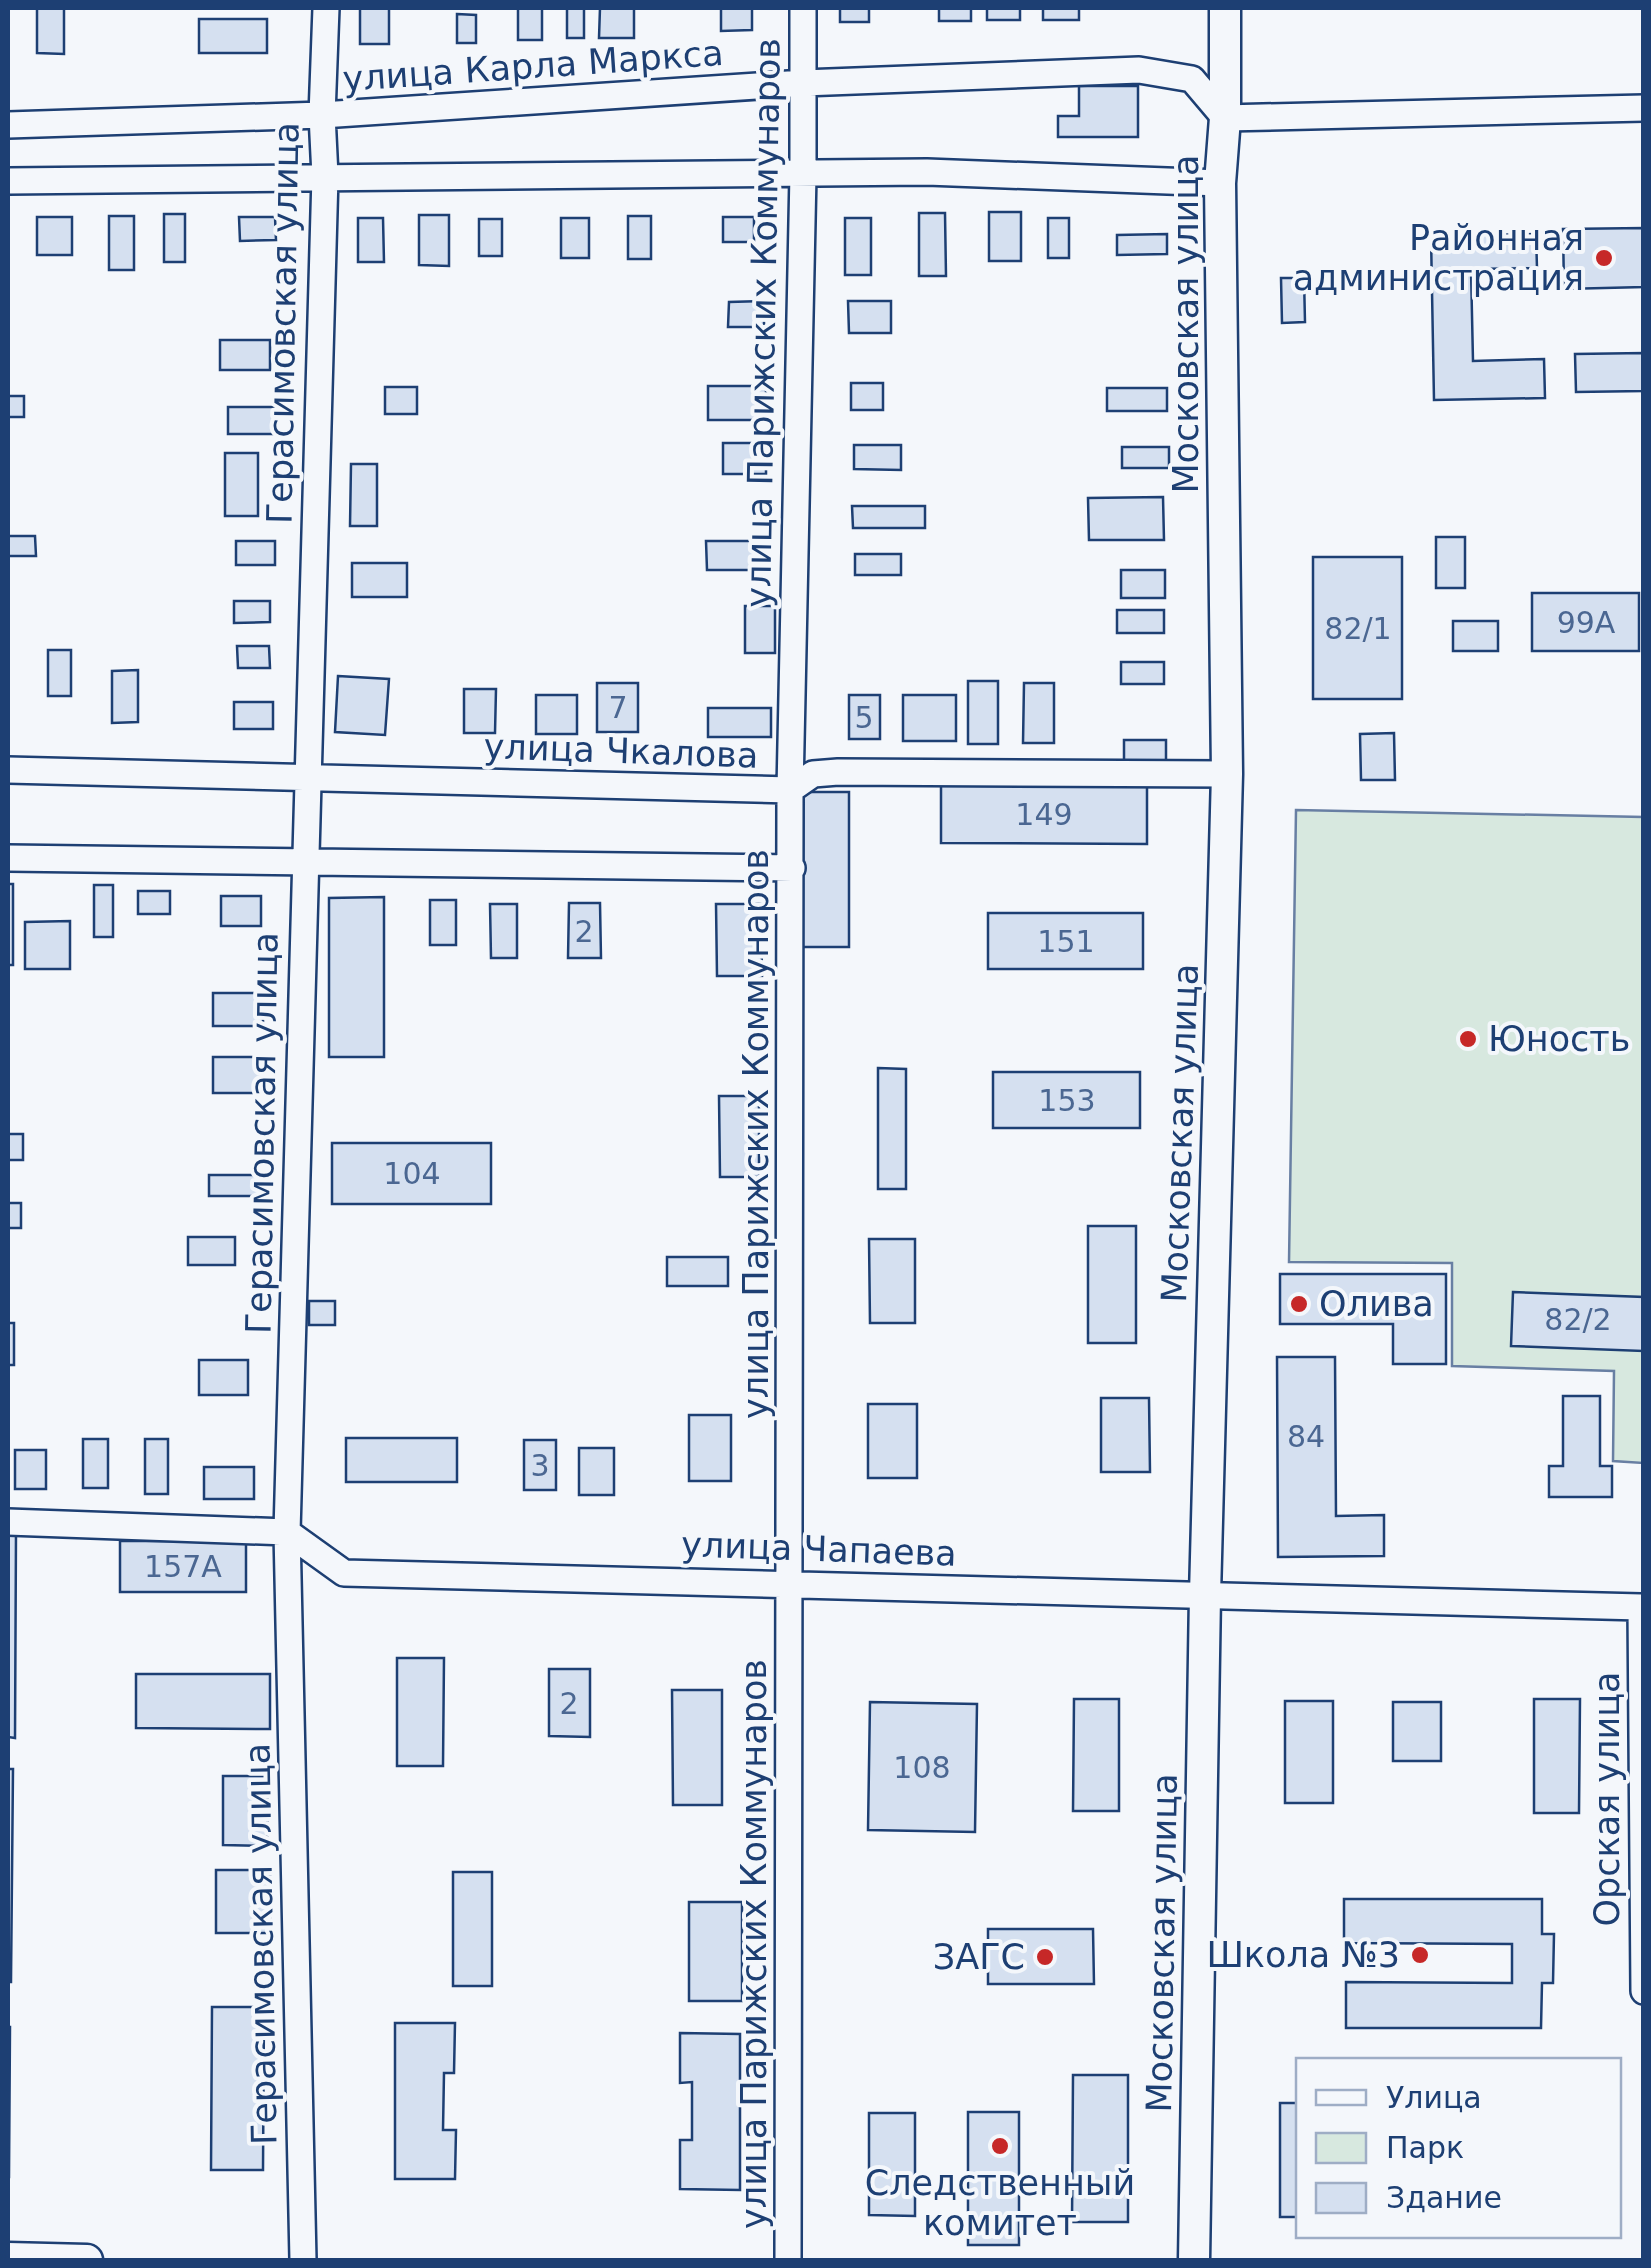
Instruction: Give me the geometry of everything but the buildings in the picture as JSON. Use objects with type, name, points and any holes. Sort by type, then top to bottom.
[{"type":"street","name":"Герасимовская улица","points":[[303,2260],[288,1532],[325,176],[322,114],[326,8]]},
{"type":"street","name":"улица Парижских Коммунаров","points":[[788,2260],[790,790],[803,8]]},
{"type":"street","name":"Московская улица","points":[[1194,2260],[1227,774],[1220,182],[1225,118],[1225,8]]},
{"type":"street","name":"улица Карла Маркса","points":[[8,125],[322,114],[803,84],[1139,70],[1192,79],[1225,118]]},
{"type":"street","points":[[1225,118],[1644,108]]},
{"type":"street","points":[[8,181],[927,172],[1220,182]]},
{"type":"street","name":"улица Чкалова","points":[[8,770],[790,790],[813,774],[838,772],[1227,774]]},
{"type":"street","points":[[8,858],[792,868]]},
{"type":"street","points":[[8,1522],[288,1532]]},
{"type":"street","name":"улица Чапаева","points":[[288,1532],[344,1573],[1641,1607]]},
{"type":"street","name":"Орская улица","points":[[1641,1607],[1644,1990]]},
{"type":"street","points":[[8,2258],[87,2260]]},
{"type":"green space","name":"Юность","points":[[1296,810],[1643,817],[1643,1463],[1613,1461],[1614,1371],[1452,1366],[1452,1263],[1289,1262]]},
{"type":"place","name":"Районная администрация","points":[[1604,258]]},
{"type":"place","name":"Юность","points":[[1468,1039]]},
{"type":"place","name":"Олива","points":[[1299,1304]]},
{"type":"place","name":"Школа №3","points":[[1420,1955]]},
{"type":"place","name":"ЗАГС","points":[[1045,1957]]},
{"type":"place","name":"Следственный комитет","points":[[1000,2146]]}]
